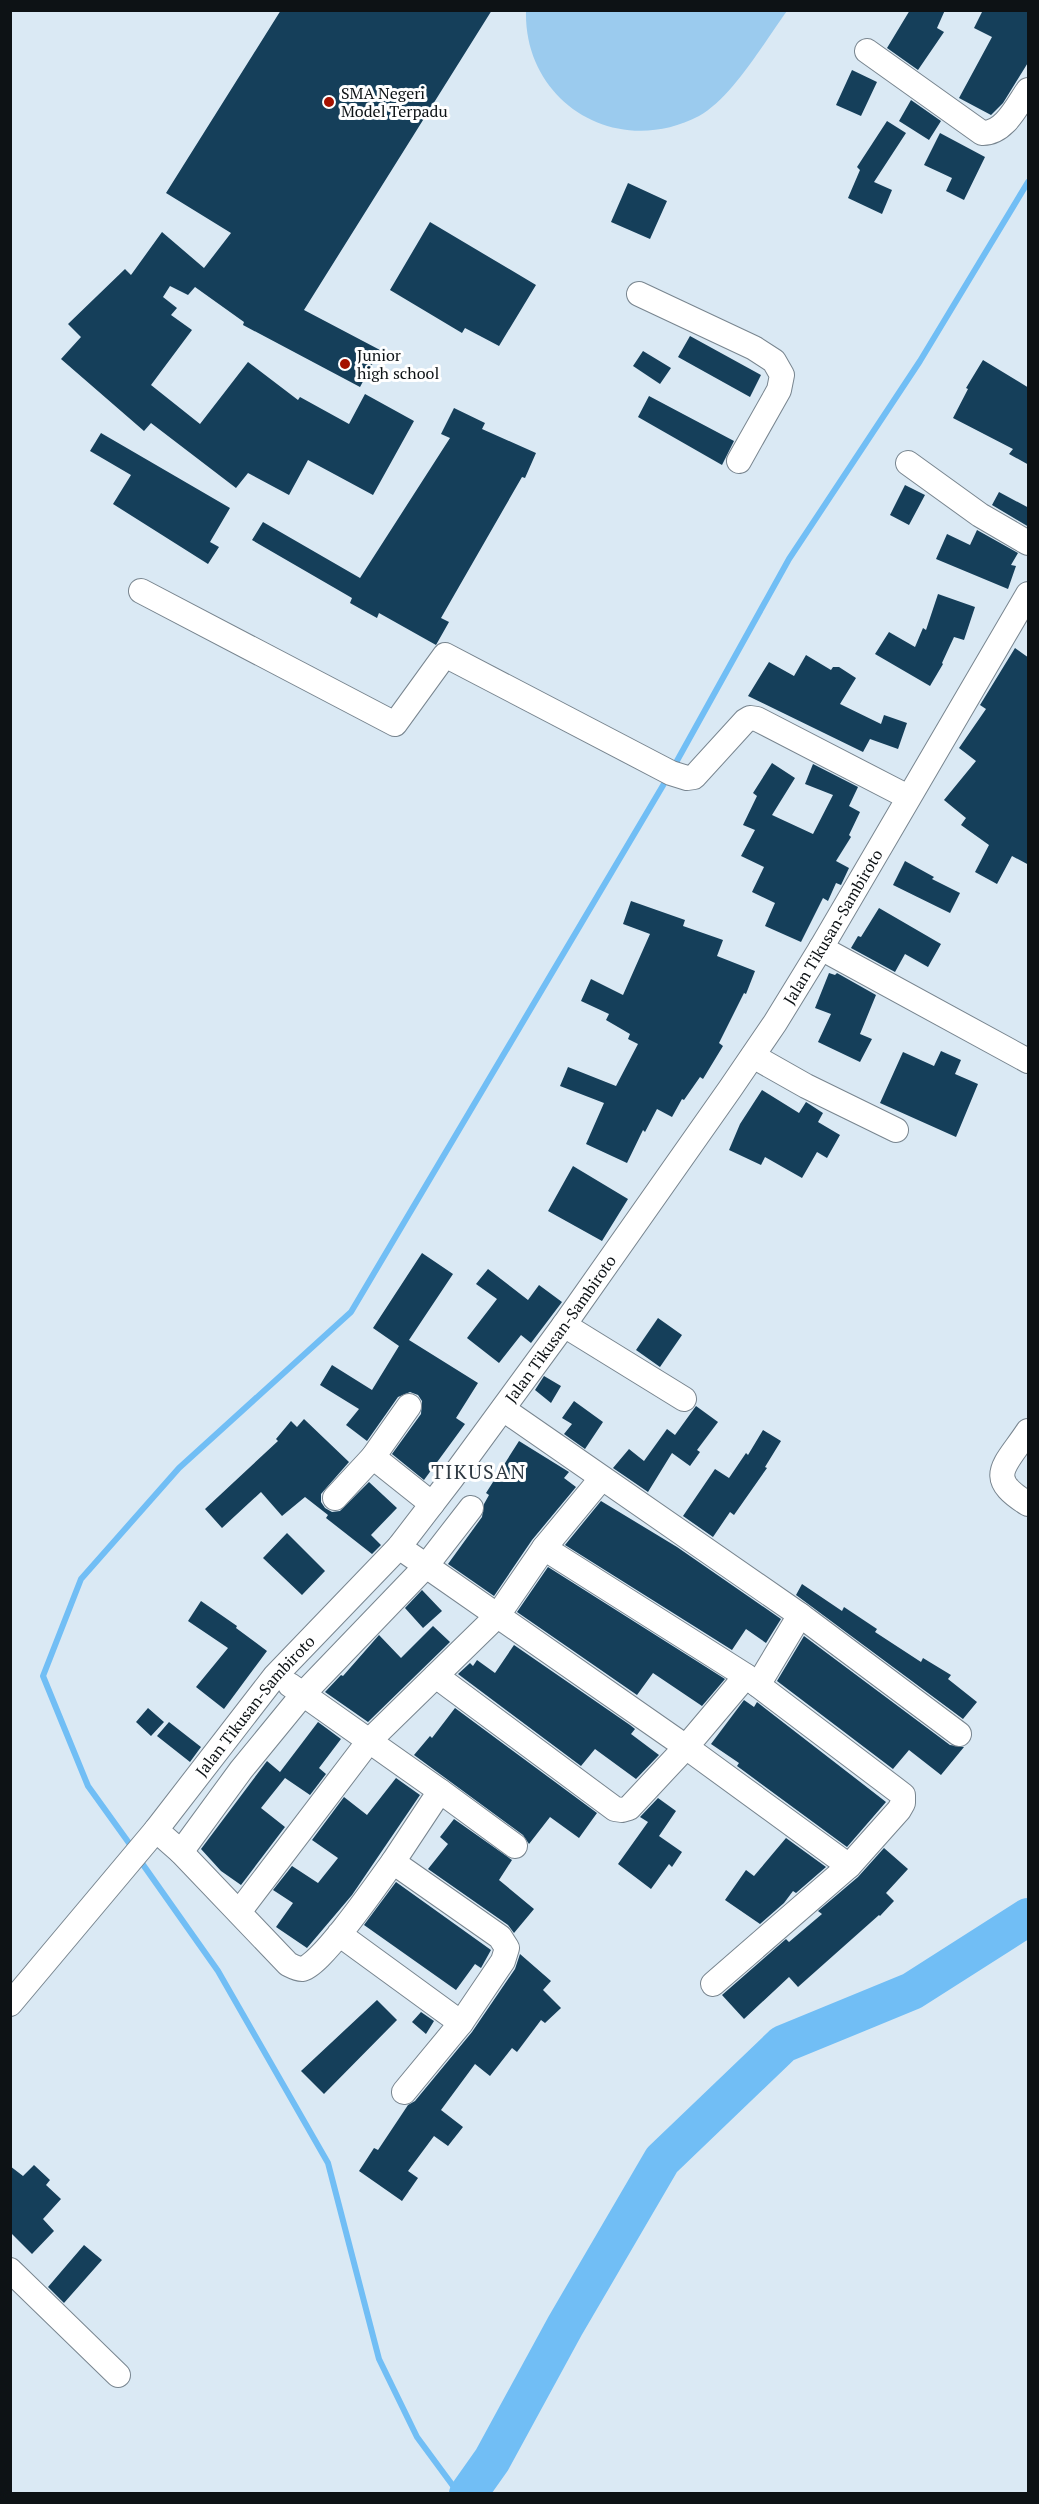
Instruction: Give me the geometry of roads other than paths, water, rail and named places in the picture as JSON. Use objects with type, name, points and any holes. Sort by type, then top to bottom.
[{"type":"street","points":[[867,51],[982,133],[992,134],[1001,127],[1029,90]]},
{"type":"street","points":[[639,294],[754,348],[774,361],[782,375],[779,390],[739,461]]},
{"type":"street","points":[[908,463],[980,515],[1029,543]]},
{"type":"street","points":[[141,591],[395,724],[445,655],[671,773],[694,777],[750,718],[757,719],[908,797]]},
{"type":"street","name":"Jalan Tikusan-Sambiroto","points":[[10,2004],[155,1831],[275,1676],[399,1547],[564,1325],[753,1056],[821,948],[1029,594]]},
{"type":"street","points":[[821,948],[1029,1061]]},
{"type":"street","points":[[753,1056],[806,1086],[896,1130]]},
{"type":"street","points":[[564,1325],[684,1399]]},
{"type":"street","points":[[335,1498],[373,1457],[408,1406]]},
{"type":"street","points":[[503,1409],[800,1615],[959,1734]]},
{"type":"street","points":[[1029,1431],[1004,1467],[1002,1477],[1004,1485],[1011,1493],[1029,1504]]},
{"type":"street","points":[[373,1457],[432,1504]]},
{"type":"street","points":[[239,1912],[369,1741],[498,1615],[544,1548],[601,1479]]},
{"type":"street","points":[[181,1852],[241,1770],[304,1693],[426,1566],[471,1508]]},
{"type":"street","points":[[399,1547],[686,1747],[849,1866]]},
{"type":"street","points":[[544,1548],[752,1680],[903,1795],[903,1803],[899,1810],[849,1866],[713,1984]]},
{"type":"street","points":[[436,1676],[615,1809],[622,1810],[629,1808],[752,1680],[800,1615]]},
{"type":"street","points":[[275,1676],[304,1693],[515,1846]]},
{"type":"street","points":[[155,1831],[181,1852],[288,1964],[303,1969],[312,1964],[339,1934],[393,1862],[440,1791]]},
{"type":"street","points":[[393,1862],[505,1942],[507,1948],[503,1961],[461,2023],[404,2092]]},
{"type":"street","points":[[339,1934],[461,2023]]},
{"type":"street","points":[[10,2270],[118,2375]]},
{"type":"waterway","points":[[673,768],[789,559],[920,361],[1028,182]]},
{"type":"waterway","points":[[134,1850],[88,1786],[43,1676],[81,1579],[179,1468],[351,1312],[668,777]]},
{"type":"waterway","points":[[139,1859],[218,1971],[328,2163],[379,2359],[417,2437],[459,2494]]},
{"type":"waterway","points":[[468,2494],[492,2460],[565,2326],[662,2160],[783,2044],[912,1991],[1028,1917]]},
{"type":"place","name":"SMA Negeri Model Terpadu","points":[[329,102]]},
{"type":"place","name":"Junior high school","points":[[345,364]]},
{"type":"district","name":"TIKUSAN","points":[[479,1471]]}]
